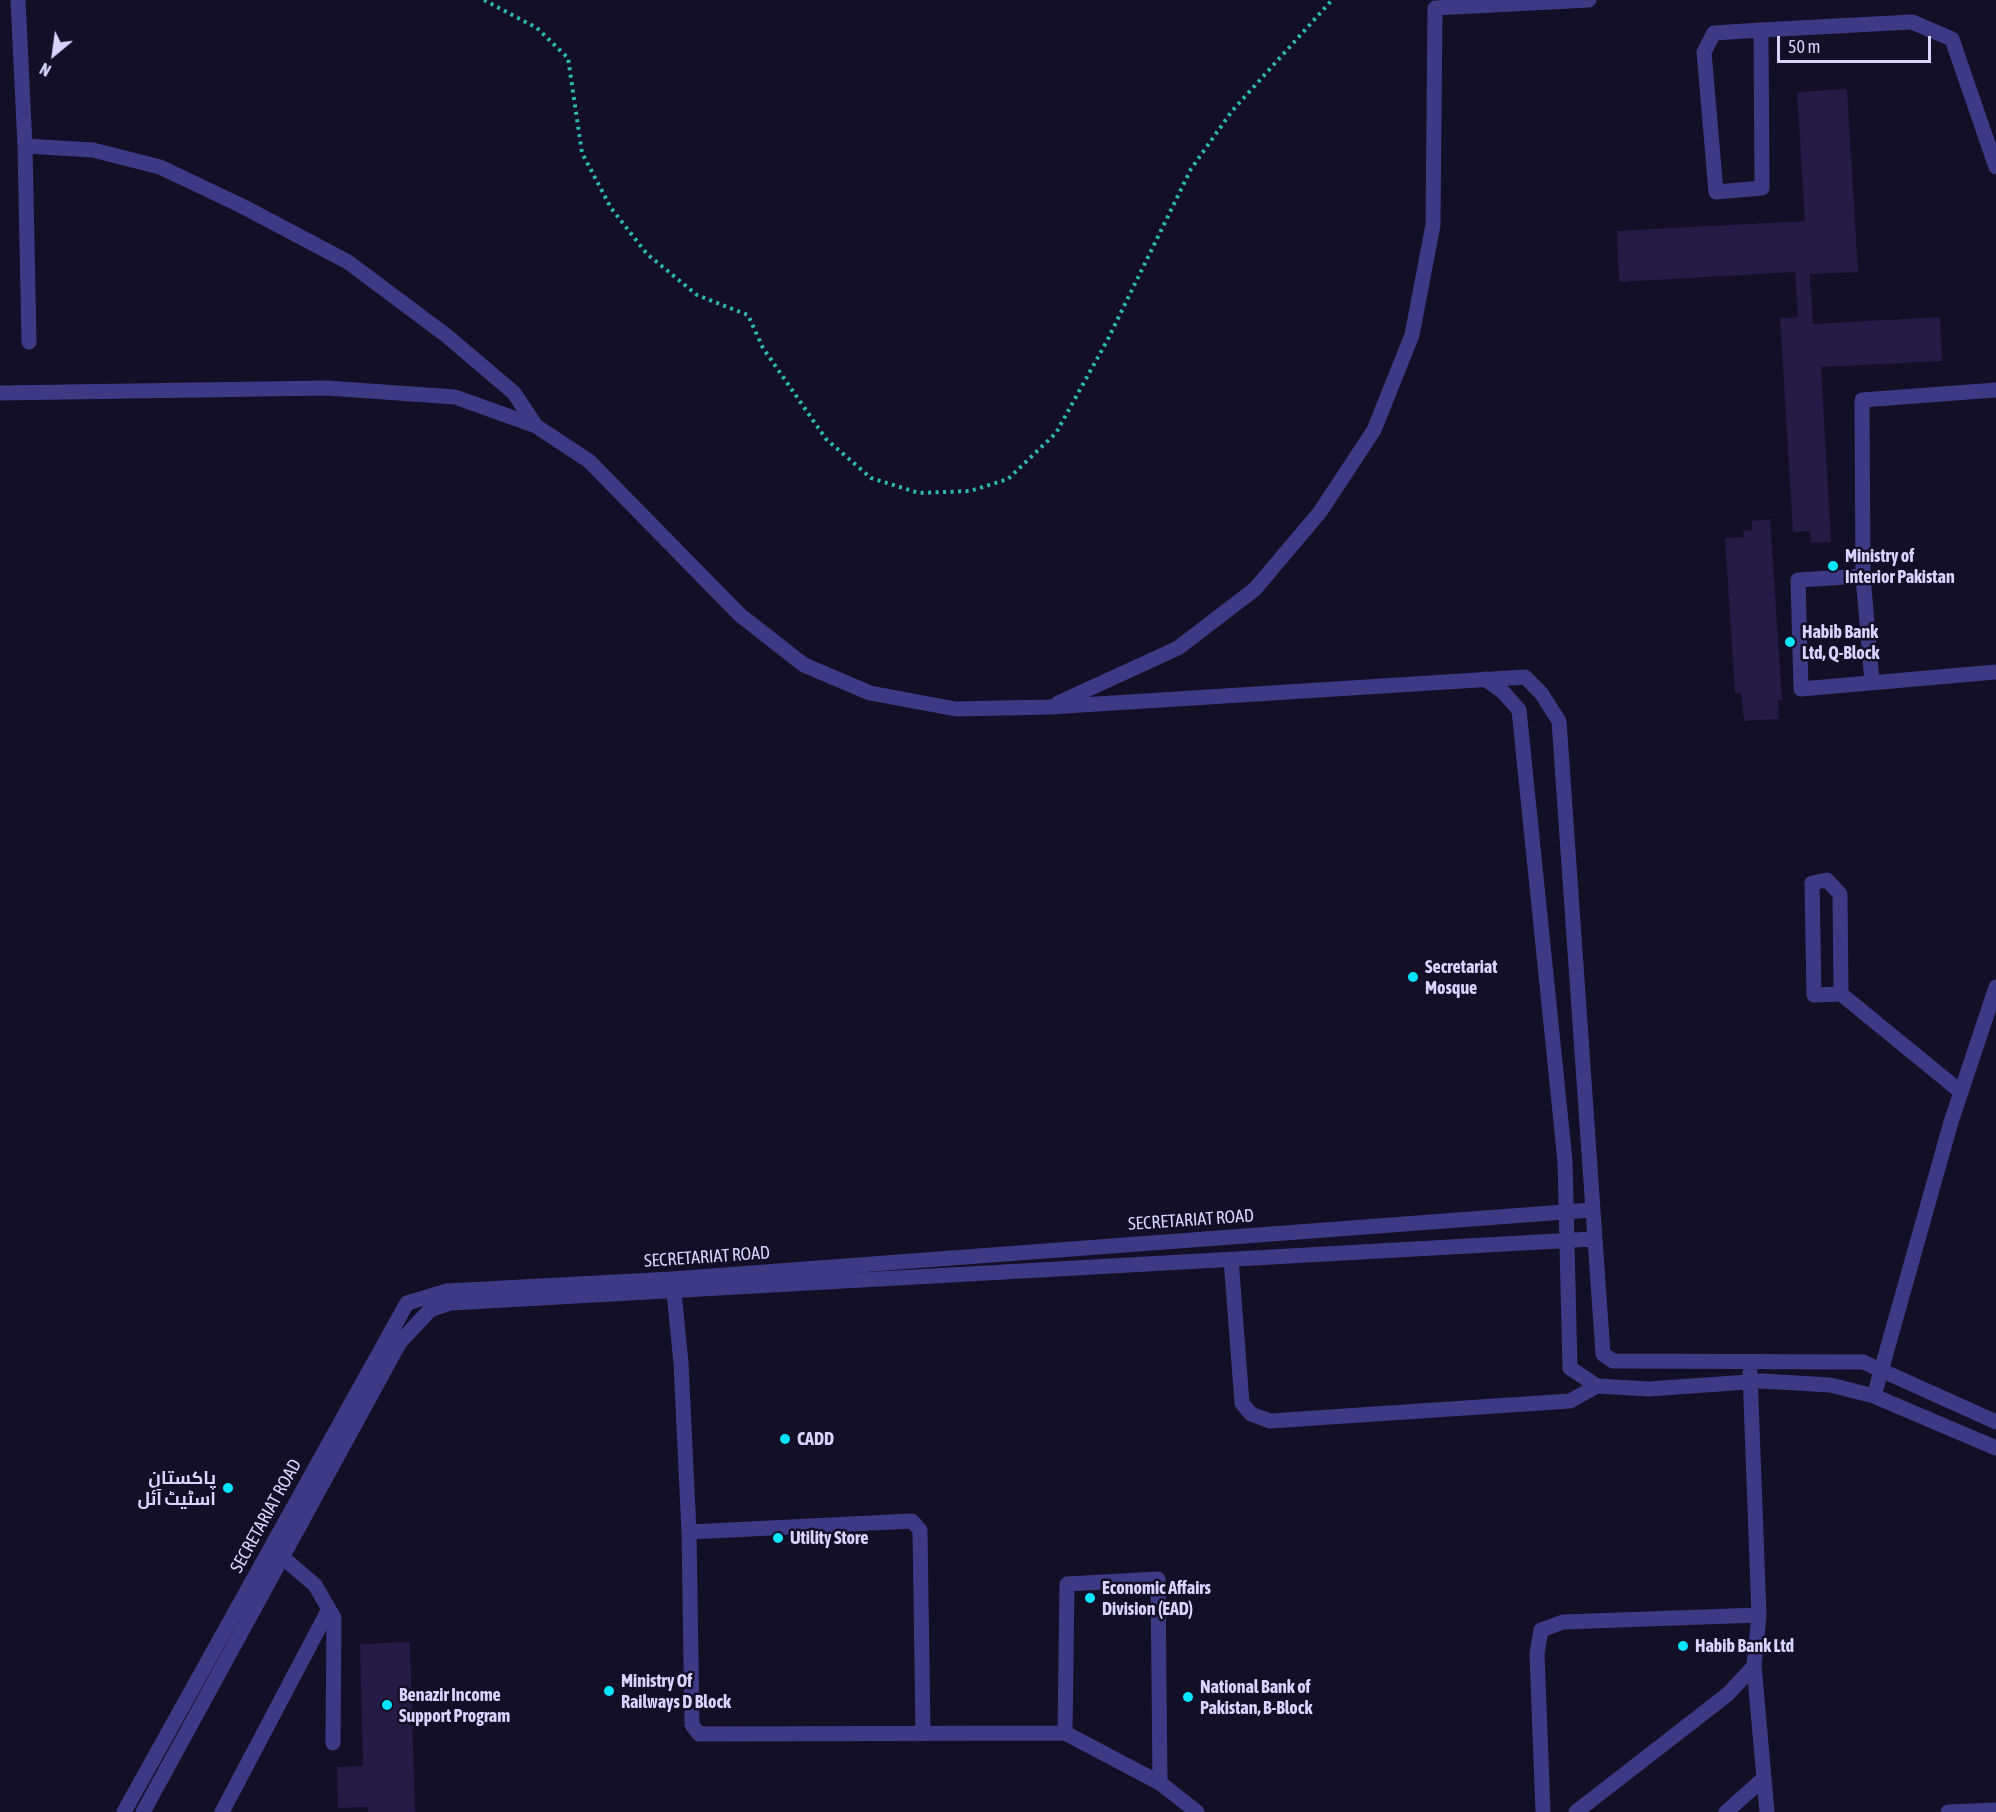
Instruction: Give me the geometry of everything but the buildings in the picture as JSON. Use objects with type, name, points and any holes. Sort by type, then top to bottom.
[{"type":"street","points":[[18,0],[25,146],[29,342]]},
{"type":"street","points":[[1050,706],[1178,648],[1255,588],[1320,512],[1374,430],[1412,335],[1433,225],[1435,8],[1589,0]]},
{"type":"street","points":[[1761,30],[1762,188],[1716,192],[1704,52],[1714,33],[1761,30],[1911,22],[1952,39],[1995,164]]},
{"type":"street","points":[[25,146],[93,150],[160,167],[242,206],[348,262],[447,336],[514,393],[536,426]]},
{"type":"street","points":[[0,393],[327,388],[455,397],[536,426],[589,462],[740,615],[804,665],[870,693],[956,709],[1050,706],[1525,677],[1541,693],[1558,721],[1593,1239],[1603,1354],[1613,1361],[1863,1362],[1996,1422]]},
{"type":"street","points":[[1872,682],[1863,576],[1862,400],[1996,390]]},
{"type":"street","points":[[1863,576],[1798,580],[1801,689],[1996,672]]},
{"type":"street","points":[[1485,679],[1503,692],[1519,710],[1565,1161],[1569,1240],[1570,1368],[1597,1386],[1648,1389],[1751,1382],[1830,1385],[1874,1396],[1996,1448]]},
{"type":"street","points":[[1841,994],[1840,894],[1827,880],[1812,883],[1814,995],[1841,994],[1961,1092]]},
{"type":"street","points":[[1874,1396],[1961,1092],[1996,987]]},
{"type":"street","name":"SECRETARIAT ROAD","points":[[142,1812],[400,1342],[430,1310],[452,1303],[1591,1210]]},
{"type":"street","name":"SECRETARIAT ROAD","points":[[124,1812],[407,1303],[447,1291],[673,1285],[1231,1259],[1593,1239]]},
{"type":"street","points":[[1231,1259],[1242,1404],[1251,1414],[1270,1421],[1570,1401],[1597,1386]]},
{"type":"street","points":[[673,1285],[689,1532],[692,1725],[699,1734],[1065,1732],[1160,1783],[1197,1812]]},
{"type":"street","points":[[1749,1361],[1759,1615],[1754,1666],[1767,1812]]},
{"type":"street","points":[[689,1532],[912,1521],[920,1530],[924,1733]]},
{"type":"street","points":[[282,1557],[315,1585],[334,1618],[333,1743]]},
{"type":"street","points":[[1065,1732],[1067,1584],[1158,1580],[1160,1783]]},
{"type":"street","points":[[222,1812],[329,1609]]},
{"type":"street","points":[[1544,1812],[1537,1654],[1541,1630],[1563,1622],[1759,1615]]},
{"type":"street","points":[[1576,1812],[1728,1694],[1754,1666]]},
{"type":"street","points":[[1726,1812],[1763,1779]]},
{"type":"street","points":[[1945,1812],[1996,1810]]},
{"type":"path","points":[[484,0],[537,28],[568,58],[582,153],[611,208],[647,254],[697,295],[748,315],[763,348],[826,439],[871,478],[919,493],[970,491],[1008,479],[1056,433],[1108,339],[1191,170],[1232,111],[1332,0]]},
{"type":"place","name":"Ministry of Interior Pakistan","points":[[1833,566]]},
{"type":"place","name":"Habib Bank Ltd, Q-Block","points":[[1790,642]]},
{"type":"place","name":"Secretariat Mosque","points":[[1413,977]]},
{"type":"place","name":"CADD","points":[[785,1439]]},
{"type":"place","name":"پاکستان اسٹیٹ آئل","points":[[228,1488]]},
{"type":"place","name":"Utility Store","points":[[778,1538]]},
{"type":"place","name":"Economic Affairs Division (EAD)","points":[[1090,1598]]},
{"type":"place","name":"Habib Bank Ltd","points":[[1683,1646]]},
{"type":"place","name":"Ministry Of Railways D Block","points":[[609,1691]]},
{"type":"place","name":"National Bank of Pakistan, B-Block","points":[[1188,1697]]},
{"type":"place","name":"Benazir Income Support Program","points":[[387,1705]]}]
